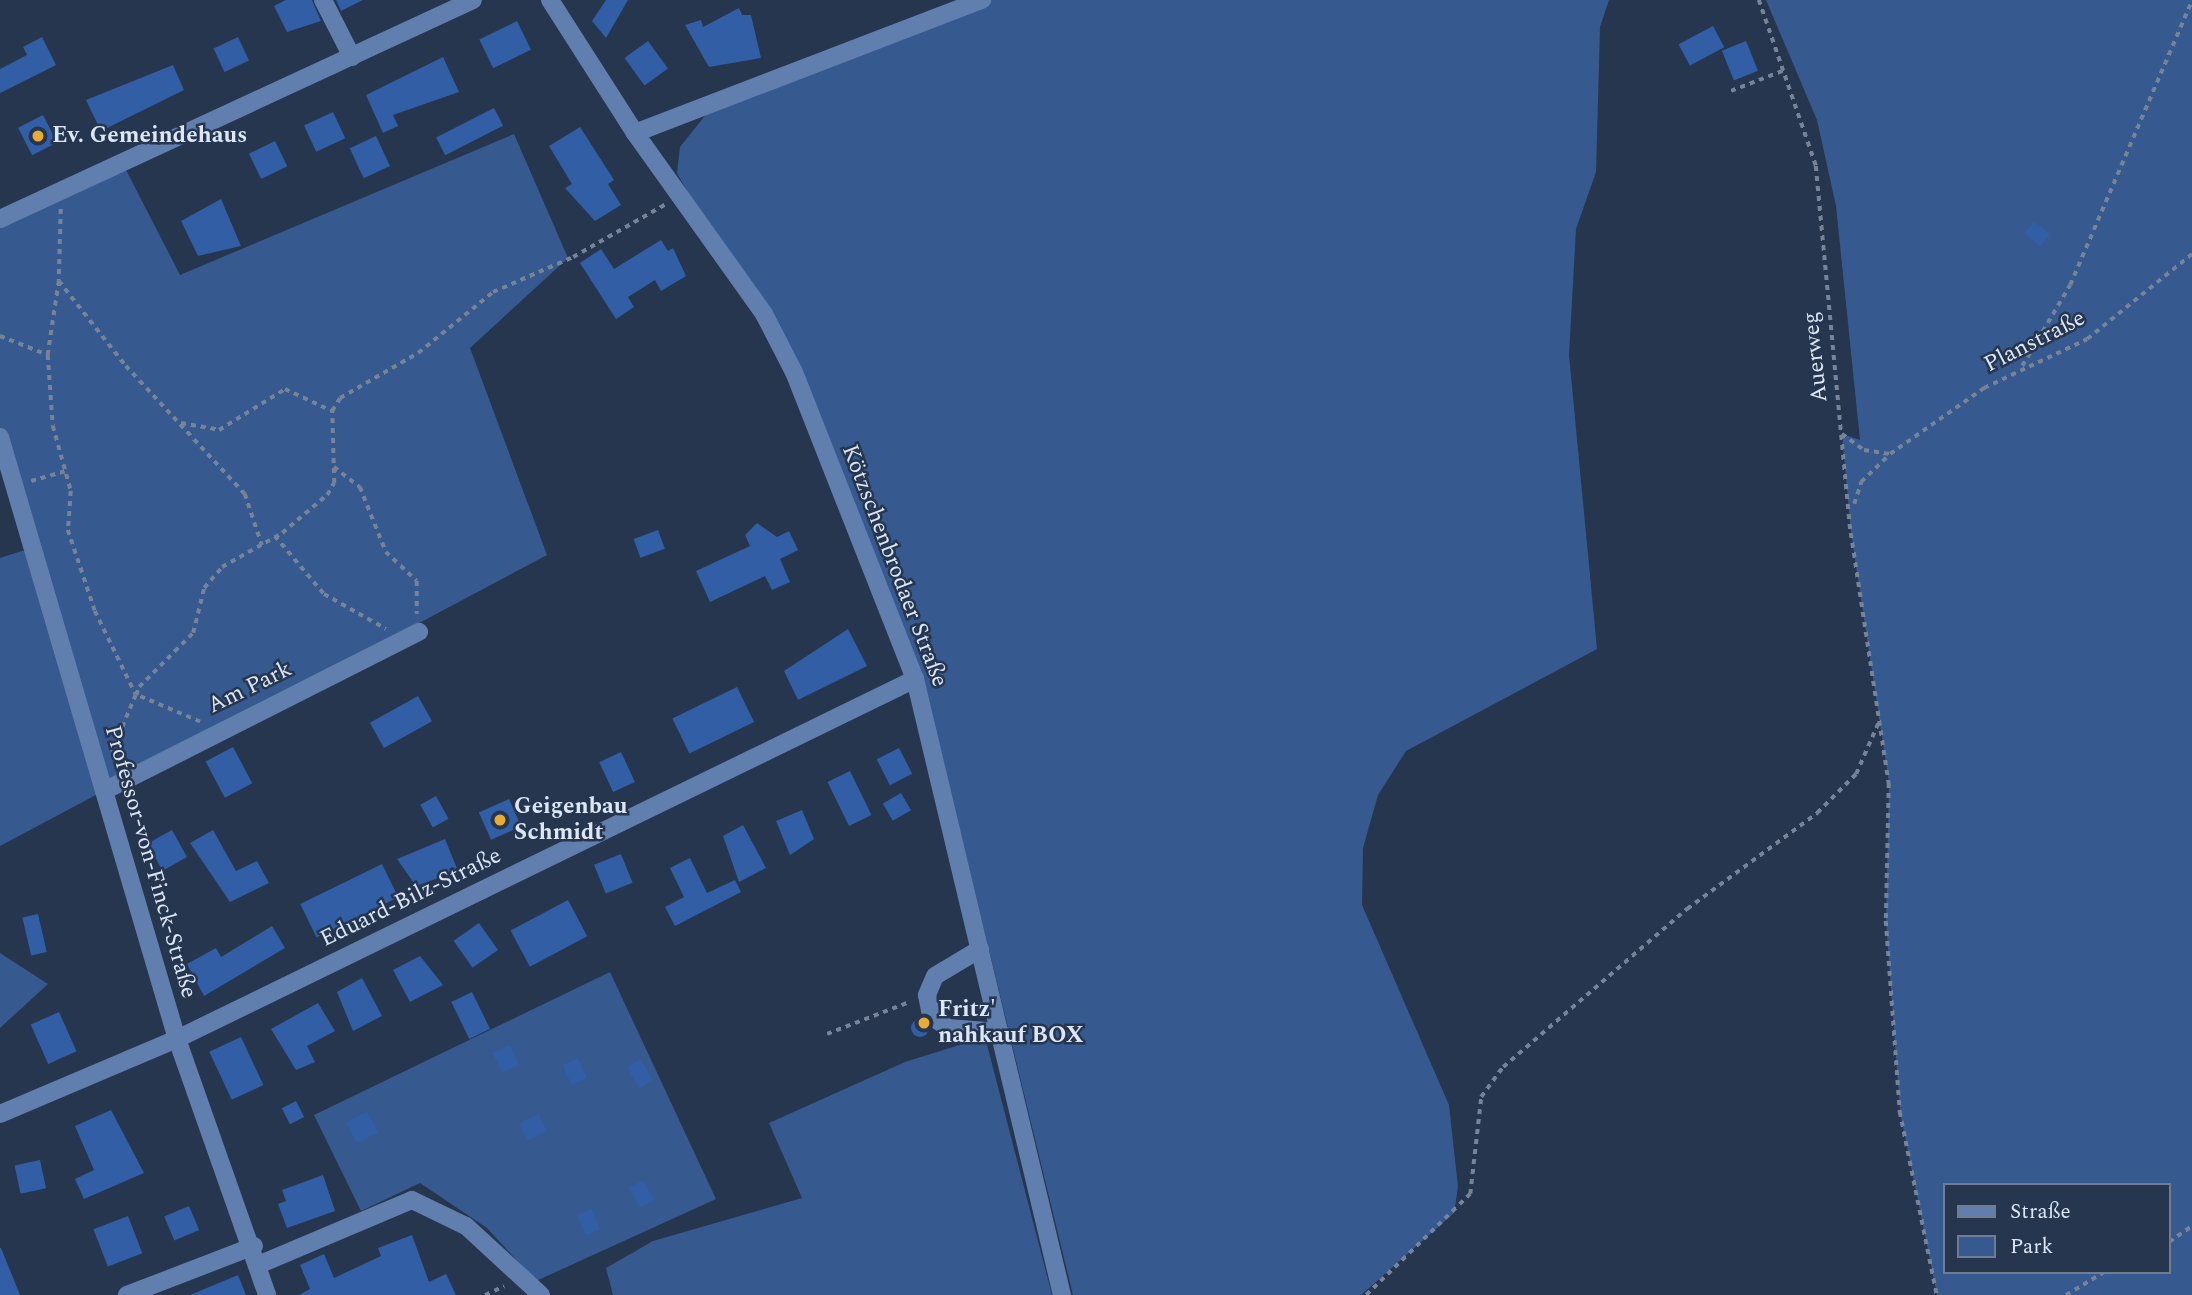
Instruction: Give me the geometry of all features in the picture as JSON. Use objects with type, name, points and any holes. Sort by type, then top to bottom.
[{"type":"street","points":[[323,0],[352,57]]},
{"type":"street","points":[[0,219],[59,194],[473,0]]},
{"type":"street","name":"Kötzschenbrodaer Straße","points":[[550,0],[635,133],[764,314],[794,372],[915,679],[1062,1295]]},
{"type":"street","points":[[635,133],[982,0]]},
{"type":"street","name":"Professor-von-Finck-Straße","points":[[0,438],[177,1039],[254,1246],[267,1295]]},
{"type":"street","name":"Am Park","points":[[104,791],[217,731],[419,632]]},
{"type":"street","name":"Eduard-Bilz-Straße","points":[[0,1114],[177,1039],[915,679]]},
{"type":"street","points":[[980,949],[934,976],[928,995],[932,1016],[948,1028],[1000,1032]]},
{"type":"street","points":[[258,1265],[412,1200],[466,1226],[541,1295]]},
{"type":"street","points":[[127,1295],[254,1246]]},
{"type":"path","name":"Auerweg","points":[[1759,0],[1816,166],[1842,434],[1853,506],[1852,533],[1889,783],[1886,921],[1900,1112],[1937,1295]]},
{"type":"path","points":[[2021,367],[2070,285],[2192,0]]},
{"type":"path","points":[[1731,91],[1784,69]]},
{"type":"path","points":[[59,194],[60,281],[48,355],[53,426],[71,491],[68,530],[95,611],[136,695],[217,731]]},
{"type":"path","points":[[96,764],[115,750],[136,695],[201,622],[204,588],[240,553],[275,537],[327,495],[334,467],[332,411],[355,386],[418,354],[493,292],[573,257],[680,196]]},
{"type":"path","name":"Planstraße","points":[[1853,506],[1861,482],[1889,454],[2021,367],[2087,339],[2192,254]]},
{"type":"path","points":[[60,281],[181,424],[246,494],[262,545]]},
{"type":"path","points":[[0,336],[48,355]]},
{"type":"path","points":[[181,424],[219,429],[285,389],[332,411]]},
{"type":"path","points":[[1842,434],[1864,450],[1889,454]]},
{"type":"path","points":[[334,467],[360,487],[386,552],[417,581],[419,632]]},
{"type":"path","points":[[14,486],[65,471]]},
{"type":"path","points":[[275,537],[285,554],[324,594],[382,623],[396,643]]},
{"type":"path","points":[[1366,1295],[1470,1195],[1481,1097],[1503,1067],[1687,909],[1817,813],[1856,774],[1881,717]]},
{"type":"path","points":[[827,1034],[928,995]]},
{"type":"path","points":[[2171,1241],[2192,1226]]},
{"type":"path","points":[[2066,1295],[2101,1274]]},
{"type":"green space","points":[[982,0],[1609,0],[1600,27],[1596,172],[1576,229],[1569,355],[1597,649],[1406,751],[1378,795],[1363,848],[1362,905],[1449,1105],[1458,1187],[1454,1213],[1361,1295],[1073,1295],[926,691],[834,456],[677,173],[680,147],[708,112]]},
{"type":"green space","points":[[1766,0],[2192,0],[2192,1295],[1937,1295],[1900,1112],[1886,921],[1889,783],[1851,533],[1842,434],[1860,440],[1836,206],[1817,120]]},
{"type":"green space","points":[[514,134],[568,258],[470,348],[547,555],[0,846],[0,558],[25,550],[0,455],[0,219],[124,166],[180,275]]},
{"type":"green space","points":[[0,953],[48,984],[0,1028]]},
{"type":"green space","points":[[610,972],[716,1199],[536,1281],[487,1228],[420,1183],[361,1211],[314,1115]]},
{"type":"green space","points":[[985,1037],[1052,1295],[613,1295],[606,1268],[653,1241],[802,1198],[769,1123],[905,1062]]},
{"type":"building","points":[[286,0],[312,0],[321,21],[287,32],[274,6]]},
{"type":"building","points":[[336,0],[363,0],[341,11]]},
{"type":"building","points":[[606,0],[628,0],[606,38],[592,21]]},
{"type":"building","points":[[739,8],[742,15],[751,15],[761,58],[709,67],[685,25],[701,20],[703,27]]},
{"type":"building","points":[[517,21],[531,50],[493,68],[479,39]]},
{"type":"building","points":[[1713,26],[1724,47],[1690,66],[1679,44]]},
{"type":"building","points":[[42,37],[56,65],[0,93],[0,69],[27,55],[23,47]]},
{"type":"building","points":[[238,37],[249,61],[225,72],[214,48]]},
{"type":"building","points":[[648,41],[668,69],[645,86],[625,58]]},
{"type":"building","points":[[1746,41],[1758,71],[1734,80],[1722,51]]},
{"type":"building","points":[[443,57],[459,92],[393,115],[398,126],[383,133],[366,95]]},
{"type":"building","points":[[173,65],[184,90],[101,131],[86,100]]},
{"type":"building","points":[[494,108],[503,126],[445,155],[436,138]]},
{"type":"building","points":[[333,112],[345,138],[316,152],[304,126]]},
{"type":"building","name":"Ev. Gemeindehaus","points":[[43,115],[57,143],[32,155],[18,128]]},
{"type":"building","points":[[580,127],[614,180],[608,184],[621,205],[595,221],[565,188],[572,184],[549,146]]},
{"type":"building","points":[[376,136],[390,166],[364,178],[350,148]]},
{"type":"building","points":[[275,141],[287,166],[261,179],[249,154]]},
{"type":"building","points":[[221,199],[241,246],[198,256],[181,221]]},
{"type":"building","points":[[2034,221],[2050,234],[2040,247],[2024,233]]},
{"type":"building","points":[[661,240],[668,251],[673,248],[686,276],[661,291],[655,280],[628,297],[634,307],[616,319],[580,263],[601,249],[614,269]]},
{"type":"building","points":[[757,523],[777,537],[789,531],[798,550],[780,559],[790,582],[772,590],[765,576],[710,602],[696,571],[750,546],[745,535]]},
{"type":"building","points":[[658,530],[665,549],[640,558],[634,539]]},
{"type":"building","points":[[848,629],[867,666],[798,700],[784,671]]},
{"type":"building","points":[[737,687],[754,722],[689,754],[672,719]]},
{"type":"building","points":[[418,696],[432,721],[384,748],[370,723]]},
{"type":"building","points":[[233,747],[252,783],[225,798],[206,762]]},
{"type":"building","points":[[899,748],[912,774],[890,785],[877,759]]},
{"type":"building","points":[[621,752],[635,782],[613,792],[599,762]]},
{"type":"building","points":[[850,771],[871,815],[849,826],[828,782]]},
{"type":"building","points":[[901,793],[911,810],[893,821],[883,804]]},
{"type":"building","points":[[436,796],[449,819],[433,827],[420,805]]},
{"type":"building","points":[[509,799],[521,826],[491,840],[479,812]]},
{"type":"building","points":[[802,810],[814,839],[790,855],[776,821]]},
{"type":"building","points":[[743,825],[766,868],[739,882],[723,836]]},
{"type":"building","points":[[172,830],[187,857],[163,871],[148,844]]},
{"type":"building","points":[[213,830],[236,871],[257,861],[269,883],[230,902],[190,843]]},
{"type":"building","points":[[445,839],[458,871],[416,886],[397,859]]},
{"type":"building","points":[[621,854],[633,883],[606,894],[594,865]]},
{"type":"building","points":[[690,858],[707,893],[735,880],[741,892],[675,926],[665,907],[684,897],[670,868]]},
{"type":"building","points":[[382,864],[398,897],[316,937],[300,904]]},
{"type":"building","points":[[568,900],[587,936],[530,967],[511,931]]},
{"type":"building","points":[[38,914],[47,952],[31,956],[22,918]]},
{"type":"building","points":[[479,923],[498,950],[473,968],[454,941]]},
{"type":"building","points":[[272,926],[285,948],[204,996],[187,964],[216,948],[221,957]]},
{"type":"building","points":[[420,956],[443,985],[410,1002],[393,970]]},
{"type":"building","points":[[362,978],[382,1016],[353,1031],[337,992]]},
{"type":"building","points":[[472,992],[490,1029],[469,1039],[451,1002]]},
{"type":"building","points":[[318,1003],[335,1031],[307,1046],[315,1062],[296,1070],[271,1029]]},
{"type":"building","points":[[59,1012],[76,1051],[48,1064],[31,1025]]},
{"type":"building","points":[[920,1019],[926,1022],[929,1028],[926,1034],[920,1037],[914,1034],[911,1028],[914,1022]]},
{"type":"building","points":[[241,1037],[263,1085],[232,1100],[209,1052]]},
{"type":"building","points":[[510,1045],[519,1065],[502,1073],[493,1053]]},
{"type":"building","points":[[578,1058],[587,1078],[571,1085],[562,1065]]},
{"type":"building","points":[[641,1059],[653,1081],[639,1089],[627,1067]]},
{"type":"building","points":[[296,1101],[304,1117],[290,1124],[282,1108]]},
{"type":"building","points":[[111,1110],[144,1173],[84,1199],[75,1179],[94,1170],[75,1126]]},
{"type":"building","points":[[367,1111],[378,1132],[357,1143],[346,1122]]},
{"type":"building","points":[[539,1114],[547,1131],[527,1141],[519,1123]]},
{"type":"building","points":[[40,1160],[46,1188],[21,1194],[15,1165]]},
{"type":"building","points":[[323,1175],[335,1211],[287,1228],[278,1204],[286,1201],[282,1190]]},
{"type":"building","points":[[643,1180],[654,1200],[640,1208],[629,1188]]},
{"type":"building","points":[[189,1206],[199,1230],[174,1240],[164,1217]]},
{"type":"building","points":[[592,1209],[600,1229],[585,1235],[577,1215]]},
{"type":"building","points":[[128,1216],[142,1253],[108,1267],[93,1229]]},
{"type":"building","points":[[412,1235],[429,1282],[446,1274],[456,1295],[299,1295],[310,1289],[300,1265],[324,1254],[334,1278],[381,1256],[378,1248]]},
{"type":"building","points":[[1,1248],[20,1295],[0,1295]]},
{"type":"building","points":[[238,1275],[246,1295],[190,1295]]},
{"type":"place","name":"Ev. Gemeindehaus","points":[[38,136]]},
{"type":"place","name":"Geigenbau Schmidt","points":[[500,820]]},
{"type":"place","name":"Fritz' nahkauf BOX","points":[[924,1023]]}]
